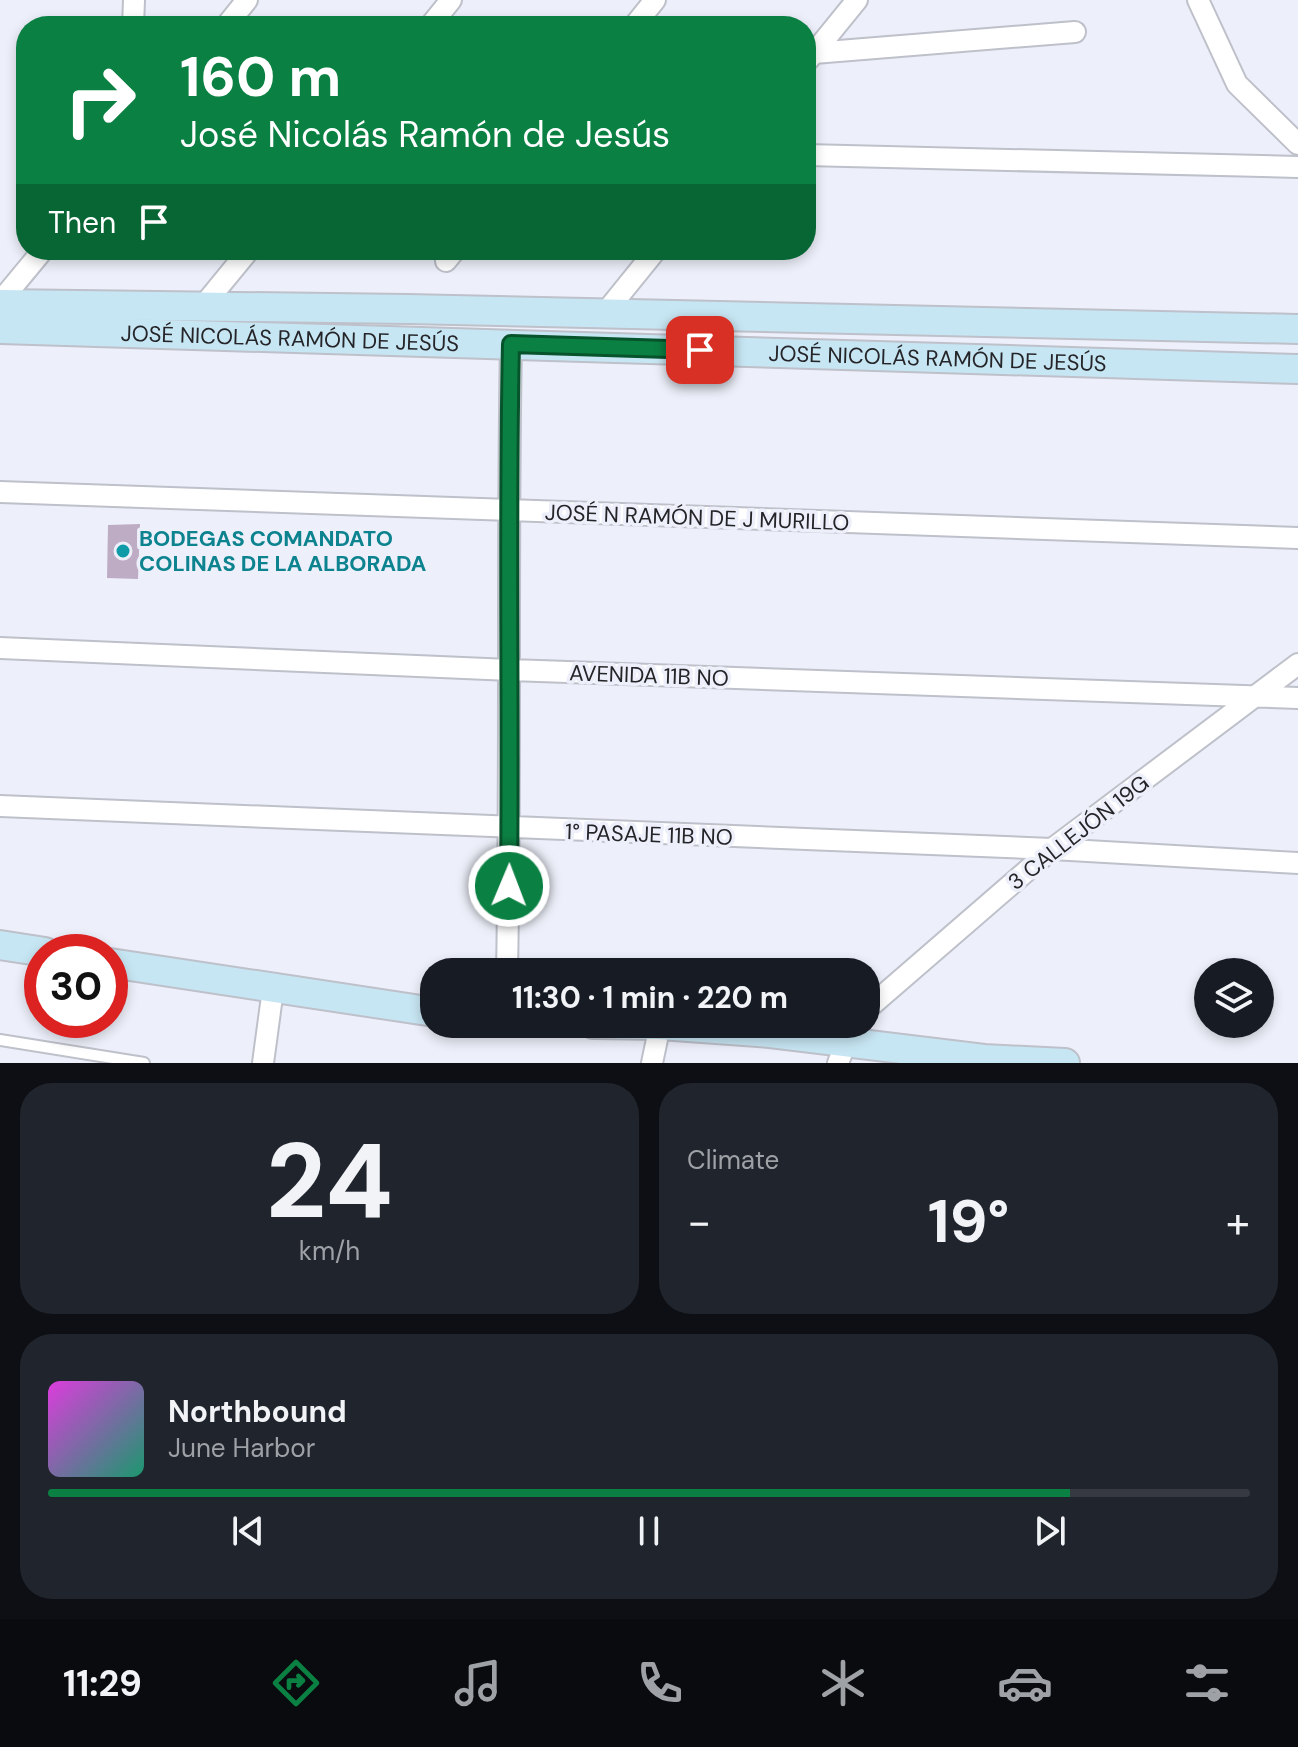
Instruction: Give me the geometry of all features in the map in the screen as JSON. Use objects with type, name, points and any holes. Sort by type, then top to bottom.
[{"type":"street","points":[[234,16],[247,0]]},
{"type":"street","points":[[438,16],[451,0]]},
{"type":"street","points":[[642,16],[655,0]]},
{"type":"street","points":[[816,51],[857,0]]},
{"type":"street","points":[[1198,0],[1237,84],[1298,144]]},
{"type":"street","points":[[816,57],[1075,32]]},
{"type":"street","points":[[816,155],[1298,167]]},
{"type":"street","points":[[0,303],[35,260]]},
{"type":"street","points":[[203,306],[241,260]]},
{"type":"street","points":[[605,313],[648,260]]},
{"type":"street","name":"JOSÉ NICOLÁS RAMÓN DE JESÚS","points":[[0,303],[1298,329]]},
{"type":"street","name":"JOSÉ NICOLÁS RAMÓN DE JESÚS","points":[[0,329],[1298,369]]},
{"type":"street","points":[[507,958],[511,344]]},
{"type":"street","name":"JOSÉ N RAMÓN DE J MURILLO","points":[[0,492],[1298,538]]},
{"type":"street","name":"AVENIDA 11B NO","points":[[0,648],[1298,698]]},
{"type":"street","name":"3 CALLEJÓN 19G","points":[[880,998],[1052,849],[1298,664]]},
{"type":"street","name":"1° PASAJE 11B NO","points":[[0,806],[1052,849],[1298,863]]},
{"type":"street","points":[[0,945],[24,949]]},
{"type":"street","points":[[128,966],[420,1010]]},
{"type":"street","points":[[263,1063],[273,989]]},
{"type":"street","points":[[652,1063],[657,1038]]},
{"type":"street","points":[[801,1038],[984,1061],[1065,1063]]},
{"type":"lane","points":[[0,1040],[144,1063]]},
{"type":"building","name":"BODEGAS COMANDATO COLINAS DE LA ALBORADA","points":[[140,524],[138,579],[107,578],[108,525]]},
{"type":"place","name":"BODEGAS COMANDATO COLINAS DE LA ALBORADA","points":[[123,551]]},
{"type":"route","points":[[509,886],[511,344],[700,350]]}]
